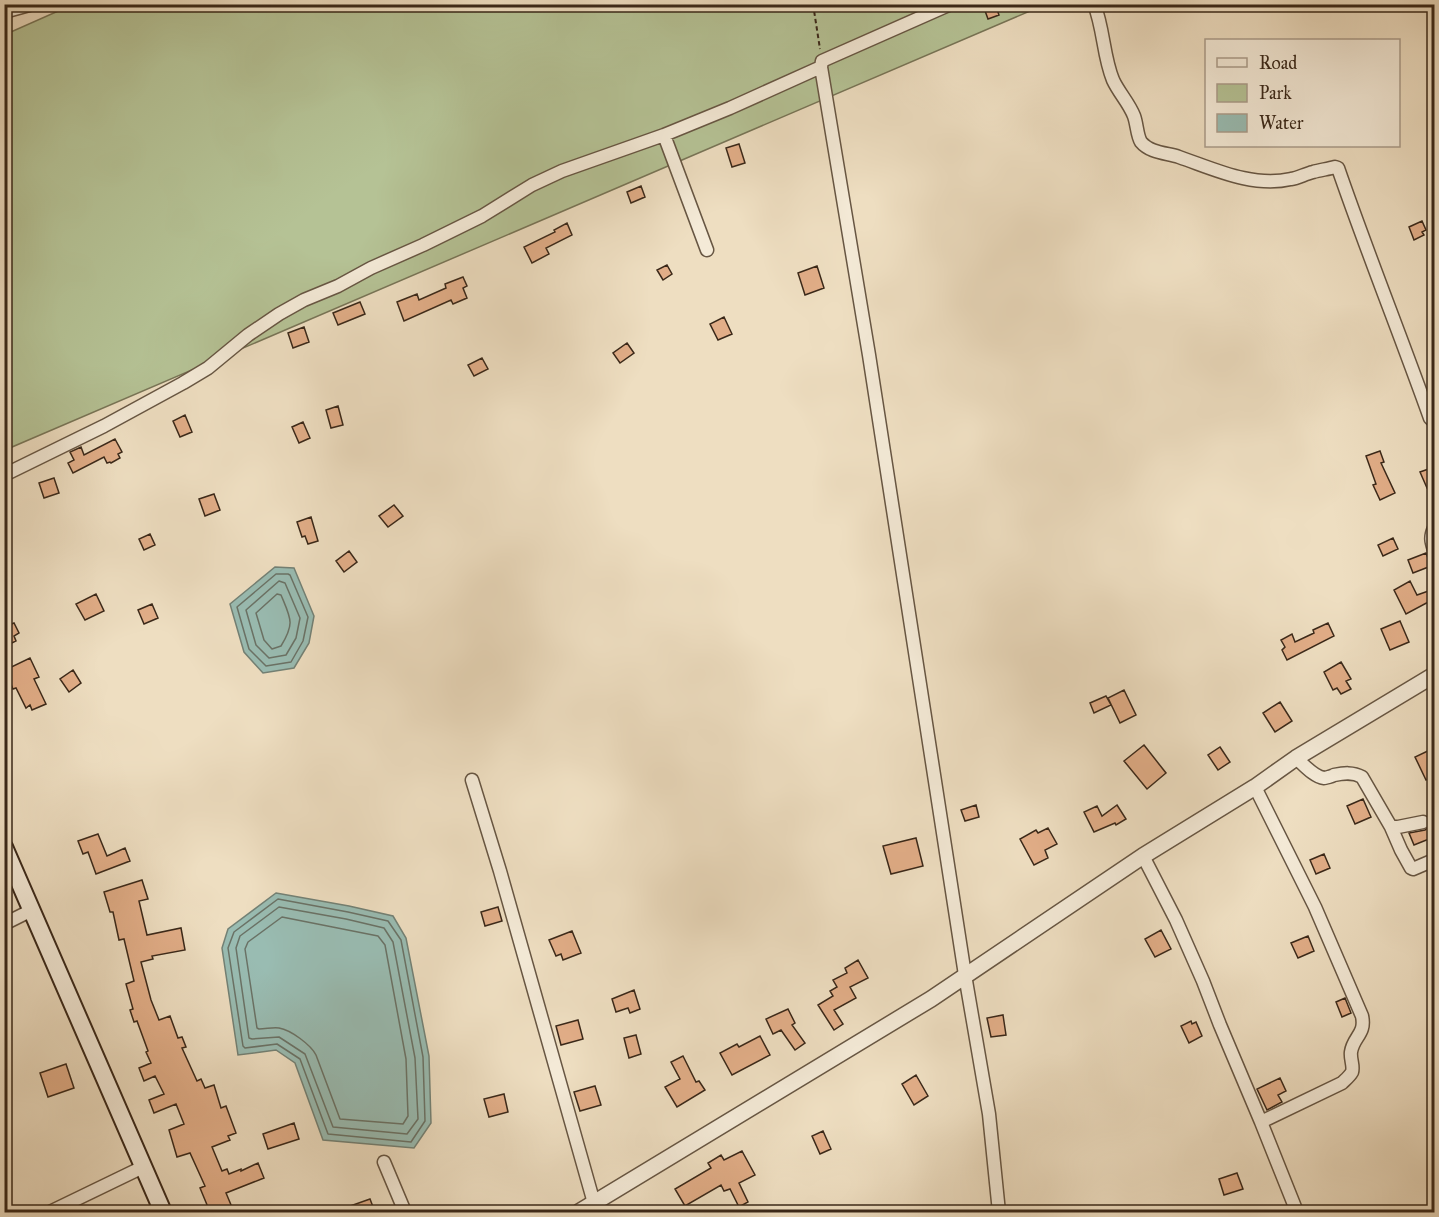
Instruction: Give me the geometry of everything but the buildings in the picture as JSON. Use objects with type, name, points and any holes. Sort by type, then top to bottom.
[{"type":"main road","points":[[4,847],[163,1212]]},
{"type":"street","points":[[4,12],[33,4]]},
{"type":"street","points":[[4,475],[104,426],[208,368],[248,335],[304,300],[338,286],[482,216],[532,185],[562,171],[664,135],[730,108],[951,4]]},
{"type":"street","points":[[1094,4],[1100,19],[1113,79],[1133,113],[1142,144],[1157,152],[1240,178],[1273,181],[1338,168],[1430,418],[1434,422]]},
{"type":"street","points":[[822,64],[965,975],[989,1114],[999,1212]]},
{"type":"street","points":[[664,135],[708,250]]},
{"type":"street","points":[[1434,528],[1431,536],[1434,550]]},
{"type":"street","points":[[579,1212],[596,1208],[921,1005],[1143,856],[1255,787],[1296,758],[1434,675]]},
{"type":"street","points":[[1296,758],[1317,775],[1325,778],[1349,773],[1362,777],[1391,827],[1410,868],[1434,860]]},
{"type":"street","points":[[472,780],[596,1208]]},
{"type":"street","points":[[1255,787],[1315,907],[1363,1023],[1361,1034],[1351,1052],[1352,1073],[1342,1083],[1261,1122]]},
{"type":"street","points":[[1391,827],[1423,822]]},
{"type":"street","points":[[1143,856],[1203,981],[1298,1212]]},
{"type":"street","points":[[4,924],[32,910]]},
{"type":"street","points":[[384,1162],[405,1212]]},
{"type":"street","points":[[50,1212],[143,1167]]},
{"type":"path","points":[[813,4],[822,64]]},
{"type":"green space","points":[[74,4],[1044,5],[5,450],[4,35]]},
{"type":"water","points":[[275,567],[294,568],[314,616],[309,643],[294,668],[263,673],[244,652],[230,604]]},
{"type":"water","points":[[276,893],[393,916],[406,938],[429,1056],[431,1123],[414,1148],[323,1140],[295,1063],[276,1050],[238,1055],[222,948],[228,929]]}]
